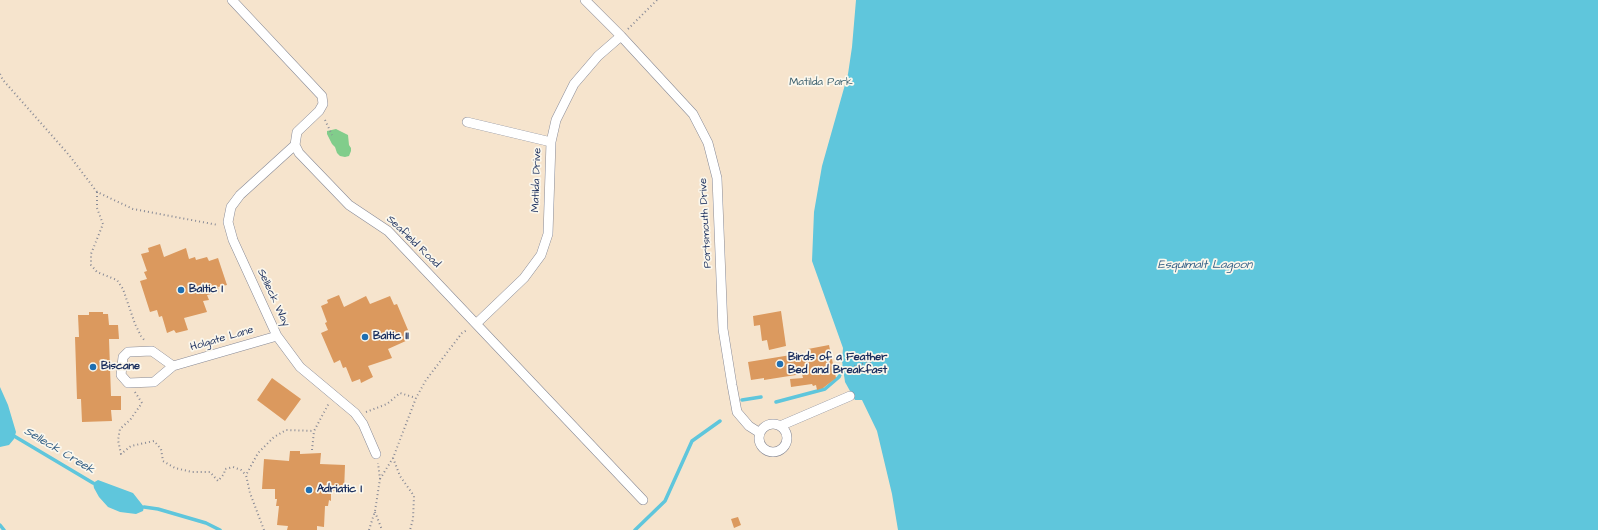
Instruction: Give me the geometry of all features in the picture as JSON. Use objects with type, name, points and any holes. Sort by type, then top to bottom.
[{"type":"street","points":[[232,0],[322,96],[323,104],[319,111],[297,132],[295,145]]},
{"type":"street","name":"Portsmouth Drive","points":[[585,0],[621,36],[693,114],[708,143],[717,178],[723,329],[732,385],[737,412],[749,426],[760,433]]},
{"type":"street","name":"Matilda Drive","points":[[477,324],[524,278],[540,255],[548,234],[551,142],[556,120],[574,84],[598,56],[621,36]]},
{"type":"street","points":[[468,122],[551,142]]},
{"type":"street","name":"Seafield Road","points":[[295,145],[299,153],[337,194],[349,205],[388,231],[643,500]]},
{"type":"street","name":"Selleck Way","points":[[295,145],[240,195],[231,207],[228,222],[233,240],[277,336],[300,367],[355,413],[362,424],[376,454]]},
{"type":"street","name":"Holgate Lane","points":[[128,383],[154,382],[173,366],[277,336]]},
{"type":"street","points":[[128,383],[121,375],[123,356],[128,352],[152,352],[173,366]]},
{"type":"street","points":[[780,426],[785,432],[787,439],[785,446],[775,452],[768,451],[762,447],[759,440],[760,433],[768,425],[780,426],[850,396]]},
{"type":"path","points":[[621,36],[656,0]]},
{"type":"path","points":[[0,74],[3,80],[69,155],[97,192],[133,209],[218,225]]},
{"type":"path","points":[[324,117],[332,135]]},
{"type":"path","points":[[97,192],[97,208],[103,224],[91,254],[91,266],[97,272],[117,280],[123,290],[135,324],[152,352]]},
{"type":"path","points":[[380,479],[393,458],[416,398],[426,380],[462,333],[477,324]]},
{"type":"path","points":[[835,371],[886,358]]},
{"type":"path","points":[[128,383],[142,403],[130,420],[120,429],[118,440],[121,454],[131,446],[154,441],[161,449],[163,461],[175,468],[192,472],[210,472],[218,481],[224,474],[225,468],[233,467],[241,470],[246,475],[250,493],[264,530]]},
{"type":"path","points":[[355,413],[369,412],[387,404],[400,393],[416,398]]},
{"type":"path","points":[[312,450],[314,430],[329,402]]},
{"type":"path","points":[[246,475],[258,453],[274,437],[286,430],[314,430]]},
{"type":"path","points":[[370,530],[375,511],[380,479],[376,454]]},
{"type":"path","points":[[393,458],[400,476],[414,496],[413,519],[410,530]]},
{"type":"path","points":[[375,511],[382,530]]},
{"type":"green space","points":[[336,129],[348,135],[349,145],[351,148],[349,156],[340,156],[337,153],[327,134],[327,131]]},
{"type":"water","name":"Esquimalt Lagoon","points":[[856,0],[1598,0],[1598,530],[898,530],[892,494],[877,431],[862,400],[855,400],[845,382],[842,361],[843,348],[812,261],[814,212],[822,166],[848,74]]},
{"type":"water","points":[[0,387],[8,405],[16,432],[14,439],[9,445],[0,447]]},
{"type":"water","points":[[98,480],[133,493],[144,507],[143,511],[136,514],[120,512],[108,507],[99,497],[94,488],[93,483]]},
{"type":"building","name":"Baltic I","points":[[160,244],[164,257],[186,248],[189,259],[195,257],[196,260],[207,257],[209,261],[218,258],[227,285],[218,287],[219,292],[207,295],[209,300],[203,301],[207,312],[184,318],[188,330],[176,333],[174,330],[167,333],[162,316],[159,317],[157,310],[150,312],[140,281],[147,279],[144,272],[147,271],[141,254],[149,252],[148,248]]},
{"type":"building","name":"Baltic II","points":[[339,295],[344,307],[366,296],[370,304],[390,296],[394,305],[397,304],[408,330],[405,331],[408,340],[388,349],[392,358],[368,366],[373,377],[361,383],[360,379],[352,382],[346,367],[343,368],[340,360],[334,363],[321,333],[328,330],[325,323],[327,322],[321,306],[328,303],[327,300]]},
{"type":"building","points":[[781,311],[786,346],[769,350],[767,340],[762,341],[760,325],[754,326],[753,316]]},
{"type":"building","name":"Biscane","points":[[89,312],[103,312],[103,314],[108,314],[109,325],[118,325],[119,339],[109,339],[111,396],[121,396],[121,410],[111,410],[112,421],[82,422],[81,399],[77,399],[75,337],[79,337],[78,315],[89,315]]},
{"type":"building","points":[[829,345],[836,378],[823,388],[817,390],[816,385],[813,386],[812,384],[791,387],[790,379],[803,378],[802,374],[764,380],[764,378],[751,380],[748,362],[803,353],[804,360],[811,357],[808,349]]},
{"type":"building","points":[[272,378],[301,399],[285,421],[257,400]]},
{"type":"building","name":"Adriatic I","points":[[290,451],[300,451],[300,454],[321,453],[320,464],[345,465],[344,492],[331,491],[331,501],[329,500],[328,506],[325,506],[324,527],[317,526],[317,530],[287,530],[288,526],[277,525],[279,506],[276,506],[277,499],[275,499],[275,489],[262,489],[264,459],[289,461]]},
{"type":"building","points":[[738,517],[741,525],[734,528],[731,519]]},
{"type":"waterway","points":[[776,402],[825,389],[839,377],[843,367]]},
{"type":"waterway","points":[[742,400],[761,397]]},
{"type":"waterway","points":[[635,530],[665,501],[692,441],[720,421]]},
{"type":"waterway","name":"Selleck Creek","points":[[14,436],[93,483]]},
{"type":"waterway","name":"Selleck Creek","points":[[144,507],[158,509],[206,523],[220,530]]},
{"type":"waterway","points":[[0,525],[4,530]]},
{"type":"place","name":"Baltic I","points":[[181,290]]},
{"type":"place","name":"Baltic II","points":[[365,337]]},
{"type":"place","name":"Birds of a Feather Bed and Breakfast","points":[[780,364]]},
{"type":"place","name":"Biscane","points":[[93,367]]},
{"type":"place","name":"Adriatic I","points":[[309,490]]},
{"type":"park label","name":"Matilda Park","points":[[821,83]]}]
